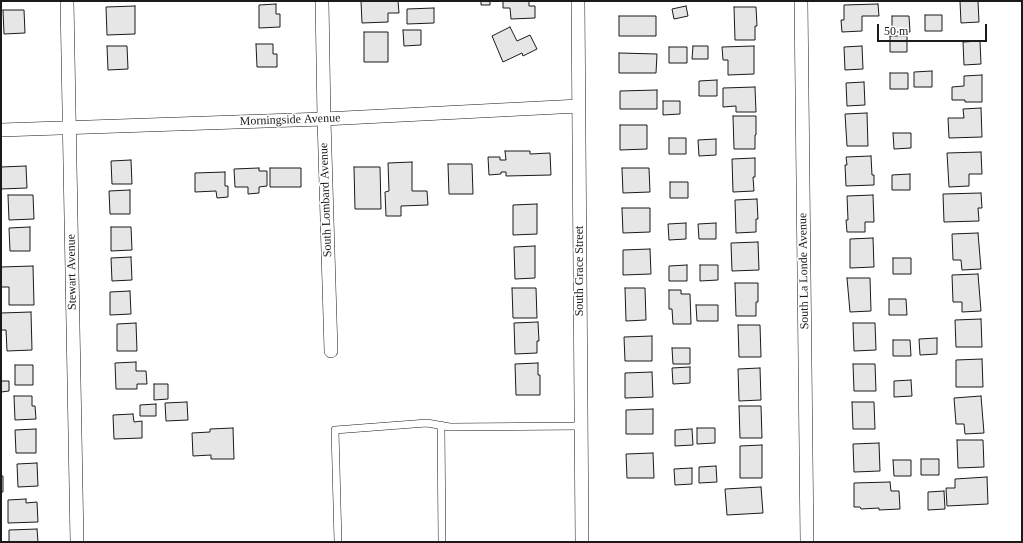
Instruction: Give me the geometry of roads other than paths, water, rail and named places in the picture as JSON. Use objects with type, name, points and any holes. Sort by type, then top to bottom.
[{"type":"street","name":"Stewart Avenue","points":[[67,1],[77,542]]},
{"type":"street","name":"South Lombard Avenue","points":[[322,1],[331,351]]},
{"type":"street","name":"South Grace Street","points":[[578,1],[582,542]]},
{"type":"street","name":"South La Londe Avenue","points":[[801,1],[808,542]]},
{"type":"street","name":"Morningside Avenue","points":[[1,130],[324,119],[579,106]]},
{"type":"lane","points":[[338,542],[336,430],[427,423],[450,427],[582,426]]},
{"type":"lane","points":[[441,425],[442,542]]}]
